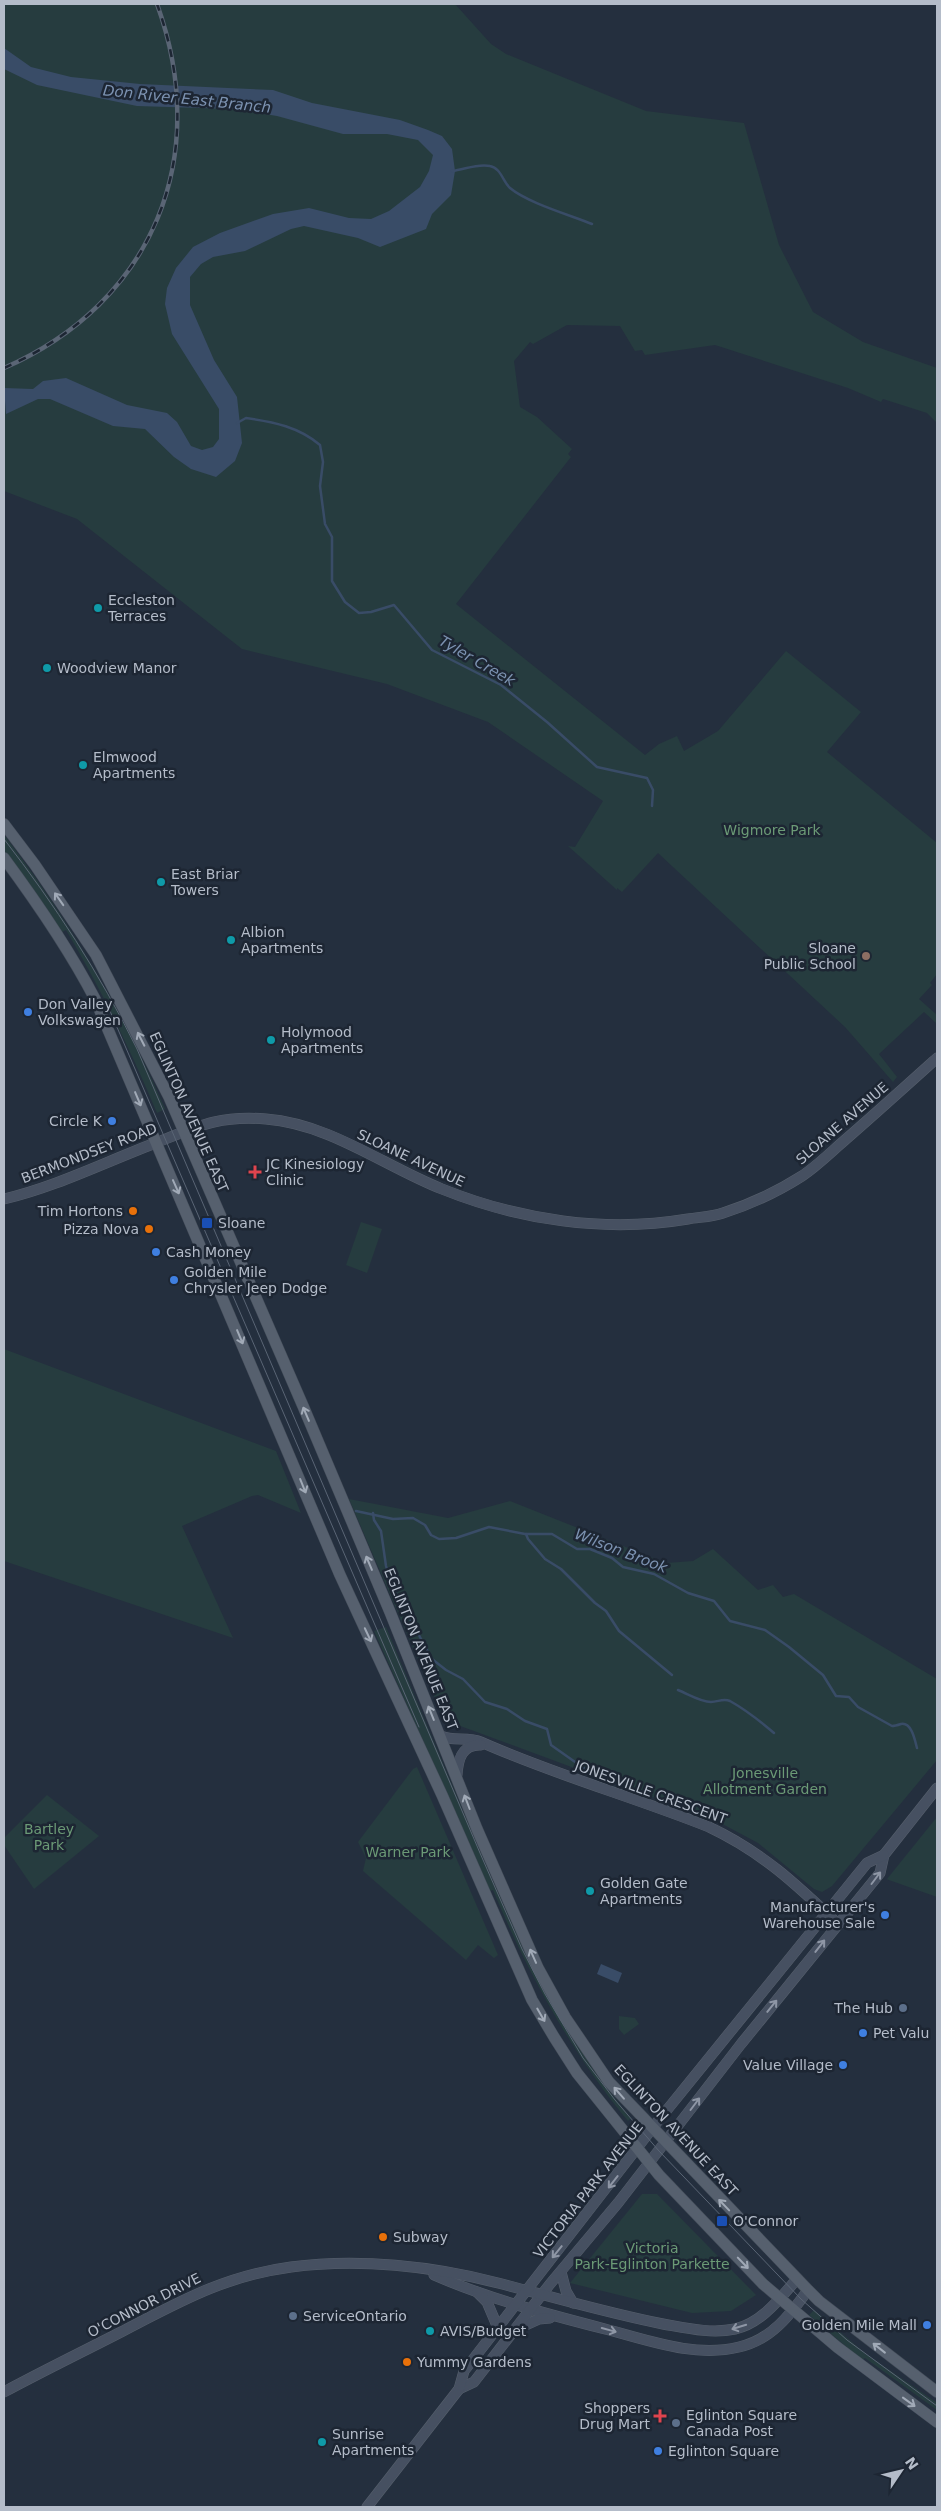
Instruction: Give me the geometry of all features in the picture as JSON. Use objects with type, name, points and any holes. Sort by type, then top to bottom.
[{"type":"main road","name":"EGLINTON AVENUE EAST","points":[[4,824],[35,865],[96,955],[149,1055],[303,1406],[492,1863],[547,1984],[575,2032],[609,2082],[819,2301],[937,2392]]},
{"type":"main road","points":[[4,858],[50,920],[76,962],[95,999],[340,1575],[442,1795],[532,2000],[577,2073],[637,2150],[779,2300],[937,2422]]},
{"type":"main road","name":"SLOANE AVENUE","points":[[183,1131],[224,1120],[268,1119],[304,1127],[330,1136],[402,1172],[460,1196],[537,1219],[593,1224],[661,1224],[721,1214],[765,1197],[804,1175],[937,1058]]},
{"type":"main road","name":"BERMONDSEY ROAD","points":[[4,1199],[66,1179],[183,1131]]},
{"type":"main road","name":"JONESVILLE CRESCENT","points":[[440,1736],[448,1740],[476,1740],[487,1746],[682,1816],[735,1839],[786,1875],[838,1924]]},
{"type":"main road","points":[[457,1775],[459,1758],[464,1751],[472,1745],[487,1746]]},
{"type":"main road","name":"VICTORIA PARK AVENUE","points":[[459,2389],[474,2382],[666,2143],[880,1873],[884,1855],[937,1788]]},
{"type":"main road","name":"VICTORIA PARK AVENUE","points":[[367,2507],[459,2389],[464,2371],[652,2129],[867,1863],[884,1855]]},
{"type":"main road","name":"O'CONNOR DRIVE","points":[[4,2392],[180,2300],[249,2274],[291,2267],[330,2264],[424,2270],[459,2275],[527,2291]]},
{"type":"main road","name":"O'CONNOR DRIVE","points":[[424,2270],[516,2305]]},
{"type":"main road","points":[[561,2272],[566,2291],[573,2303]]},
{"type":"main road","points":[[527,2291],[643,2320],[688,2329],[717,2331],[747,2325],[779,2300],[797,2279]]},
{"type":"main road","points":[[474,2290],[487,2302],[498,2328]]},
{"type":"main road","points":[[516,2305],[661,2344],[693,2350],[715,2351],[740,2347],[755,2342],[773,2330],[793,2312],[808,2290]]},
{"type":"main road","points":[[514,2330],[539,2319],[561,2318]]},
{"type":"green space","name":"Wigmore Park","points":[[4,4],[455,4],[491,44],[506,54],[646,111],[744,123],[779,245],[813,312],[863,342],[937,368],[937,423],[927,413],[883,399],[881,402],[848,388],[715,345],[645,355],[642,350],[635,351],[620,326],[567,325],[533,344],[530,342],[514,361],[520,407],[537,417],[572,449],[568,454],[571,457],[456,604],[645,755],[659,744],[677,736],[684,751],[718,731],[786,651],[861,712],[827,752],[937,843],[937,974],[930,983],[932,985],[919,999],[937,1015],[936,1023],[924,1012],[879,1054],[897,1077],[893,1082],[845,1027],[658,853],[622,892],[617,888],[617,890],[568,846],[575,847],[603,801],[488,722],[387,684],[242,649],[77,519],[4,491]]},
{"type":"green space","points":[[4,835],[51,900],[93,967],[131,1036],[165,1109],[157,1113],[126,1043],[91,974],[66,930],[62,932],[4,851]]},
{"type":"green space","points":[[361,1222],[382,1229],[367,1273],[346,1265]]},
{"type":"green space","points":[[4,1349],[276,1451],[301,1513],[258,1495],[182,1526],[233,1638],[4,1561]]},
{"type":"green space","name":"Jonesville Allotment Garden","points":[[349,1499],[448,1518],[510,1501],[666,1563],[693,1561],[713,1549],[758,1590],[773,1585],[783,1597],[794,1594],[937,1679],[937,1760],[832,1886],[822,1892],[814,1889],[758,1843],[715,1820],[444,1720]]},
{"type":"green space","points":[[386,1627],[475,1839],[542,1985],[582,2053],[631,2118],[628,2121],[607,2095],[569,2039],[520,1951],[493,1890],[490,1891],[374,1631]]},
{"type":"green space","name":"Warner Park","points":[[417,1767],[498,1955],[494,1958],[478,1945],[466,1960],[363,1871],[366,1858],[358,1842],[413,1769]]},
{"type":"green space","name":"Bartley Park","points":[[47,1795],[99,1836],[34,1889],[4,1845],[4,1838]]},
{"type":"green space","points":[[937,1817],[937,1897],[886,1879],[887,1879]]},
{"type":"green space","points":[[619,2016],[635,2018],[639,2024],[624,2035],[619,2029]]},
{"type":"green space","name":"Victoria Park-Eglinton Parkette","points":[[642,2194],[657,2194],[756,2295],[731,2311],[692,2313],[570,2283]]},
{"type":"green space","points":[[814,2310],[866,2354],[937,2403],[937,2410],[865,2358],[862,2360],[809,2315]]},
{"type":"water","name":"Don River East Branch","points":[[4,48],[31,67],[71,77],[140,84],[273,90],[312,103],[400,120],[442,136],[452,149],[455,171],[451,195],[432,214],[426,229],[380,247],[358,238],[304,226],[291,229],[245,251],[213,257],[201,264],[190,277],[190,305],[214,360],[237,397],[242,443],[235,461],[216,477],[191,469],[174,457],[145,429],[113,426],[50,399],[38,399],[6,414],[4,388],[33,389],[43,381],[66,378],[127,405],[167,413],[177,422],[191,446],[202,450],[213,447],[219,439],[219,409],[172,334],[165,304],[167,288],[176,268],[193,247],[220,233],[273,214],[309,208],[349,218],[371,219],[389,211],[420,187],[429,171],[433,155],[418,140],[387,134],[343,134],[277,116],[233,109],[137,106],[37,85],[4,69]]},
{"type":"water","points":[[601,1964],[622,1973],[618,1983],[597,1974]]},
{"type":"waterway","points":[[452,171],[480,165],[494,167],[510,188],[527,199],[592,224]]},
{"type":"waterway","name":"Tyler Creek","points":[[237,423],[246,418],[266,421],[295,430],[320,445],[323,462],[320,486],[325,524],[332,537],[332,581],[345,602],[359,613],[371,612],[394,605],[432,650],[501,685],[547,722],[597,767],[647,778],[653,790],[652,806]]},
{"type":"waterway","name":"Wilson Brook","points":[[356,1511],[393,1519],[413,1518],[425,1525],[431,1535],[439,1539],[456,1538],[489,1527],[525,1534],[552,1534],[577,1549],[590,1549],[612,1558],[623,1567],[654,1574],[688,1593],[714,1601],[730,1621],[765,1630],[823,1675],[836,1696],[849,1697],[858,1707],[892,1726],[901,1724],[908,1726],[917,1748]]},
{"type":"waterway","points":[[373,1513],[374,1520],[381,1531],[386,1566],[392,1586],[432,1659],[446,1670],[463,1679],[485,1702],[507,1709],[525,1721],[547,1729],[551,1745],[585,1769]]},
{"type":"waterway","points":[[526,1534],[545,1559],[561,1569],[595,1603],[606,1611],[619,1631],[672,1675]]},
{"type":"waterway","points":[[678,1690],[707,1702],[730,1701],[774,1733]]},
{"type":"tram line","points":[[4,839],[76,941],[108,994],[137,1049],[522,1949],[545,1994],[583,2058],[615,2100],[659,2151],[801,2299],[847,2340],[937,2406]]},
{"type":"tram line","points":[[110,1011],[419,1727]]},
{"type":"railway","points":[[4,368],[56,340],[99,305],[133,264],[157,219],[172,169],[177,116],[172,61],[157,4]]},
{"type":"place","name":"Eccleston Terraces","points":[[98,608]]},
{"type":"place","name":"Woodview Manor","points":[[47,668]]},
{"type":"place","name":"Elmwood Apartments","points":[[83,765]]},
{"type":"place","name":"East Briar Towers","points":[[161,882]]},
{"type":"place","name":"Albion Apartments","points":[[231,940]]},
{"type":"place","name":"Sloane Public School","points":[[866,956]]},
{"type":"place","name":"Don Valley Volkswagen","points":[[28,1012]]},
{"type":"place","name":"Holymood Apartments","points":[[271,1040]]},
{"type":"place","name":"Circle K","points":[[112,1121]]},
{"type":"place","name":"JC Kinesiology Clinic","points":[[255,1172]]},
{"type":"place","name":"Tim Hortons","points":[[133,1211]]},
{"type":"place","name":"Sloane","points":[[207,1223]]},
{"type":"place","name":"Pizza Nova","points":[[149,1229]]},
{"type":"place","name":"Cash Money","points":[[156,1252]]},
{"type":"place","name":"Golden Mile Chrysler Jeep Dodge","points":[[174,1280]]},
{"type":"place","name":"Golden Gate Apartments","points":[[590,1891]]},
{"type":"place","name":"Manufacturer's Warehouse Sale","points":[[885,1915]]},
{"type":"place","name":"The Hub","points":[[903,2008]]},
{"type":"place","name":"Pet Valu","points":[[863,2033]]},
{"type":"place","name":"Value Village","points":[[843,2065]]},
{"type":"place","name":"O'Connor","points":[[722,2221]]},
{"type":"place","name":"Subway","points":[[383,2237]]},
{"type":"place","name":"ServiceOntario","points":[[293,2316]]},
{"type":"place","name":"Golden Mile Mall","points":[[927,2325]]},
{"type":"place","name":"AVIS/Budget","points":[[430,2331]]},
{"type":"place","name":"Yummy Gardens","points":[[407,2362]]},
{"type":"place","name":"Shoppers Drug Mart","points":[[660,2416]]},
{"type":"place","name":"Eglinton Square Canada Post","points":[[676,2423]]},
{"type":"place","name":"Sunrise Apartments","points":[[322,2442]]},
{"type":"place","name":"Eglinton Square","points":[[658,2451]]}]
